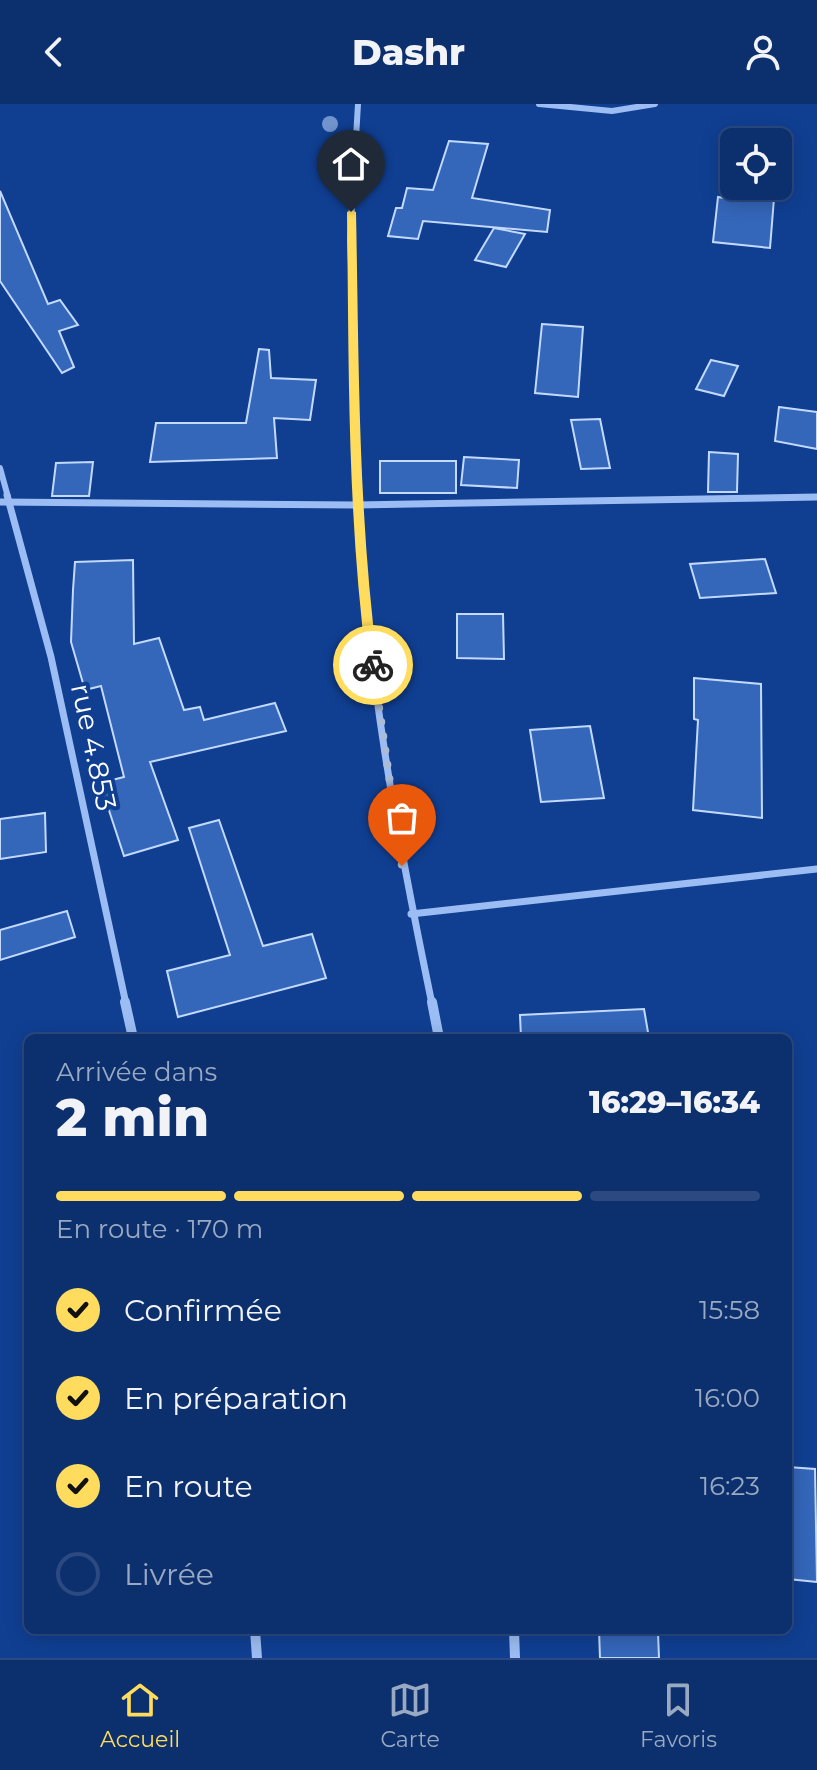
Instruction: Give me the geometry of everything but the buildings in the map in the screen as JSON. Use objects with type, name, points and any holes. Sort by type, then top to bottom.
[{"type":"street","points":[[358,104],[350,239],[362,590],[393,818],[438,1034]]},
{"type":"street","points":[[539,104],[607,112],[634,111],[655,104]]},
{"type":"street","name":"rue 4.853","points":[[0,468],[51,657],[132,1034]]},
{"type":"street","points":[[0,502],[357,505],[817,497]]},
{"type":"street","points":[[411,914],[817,869]]},
{"type":"street","points":[[255,1634],[257,1658]]},
{"type":"street","points":[[514,1634],[515,1658]]},
{"type":"way so far","points":[[373,665],[402,866]]},
{"type":"route","points":[[351,212],[357,505],[362,590],[373,665]]}]
